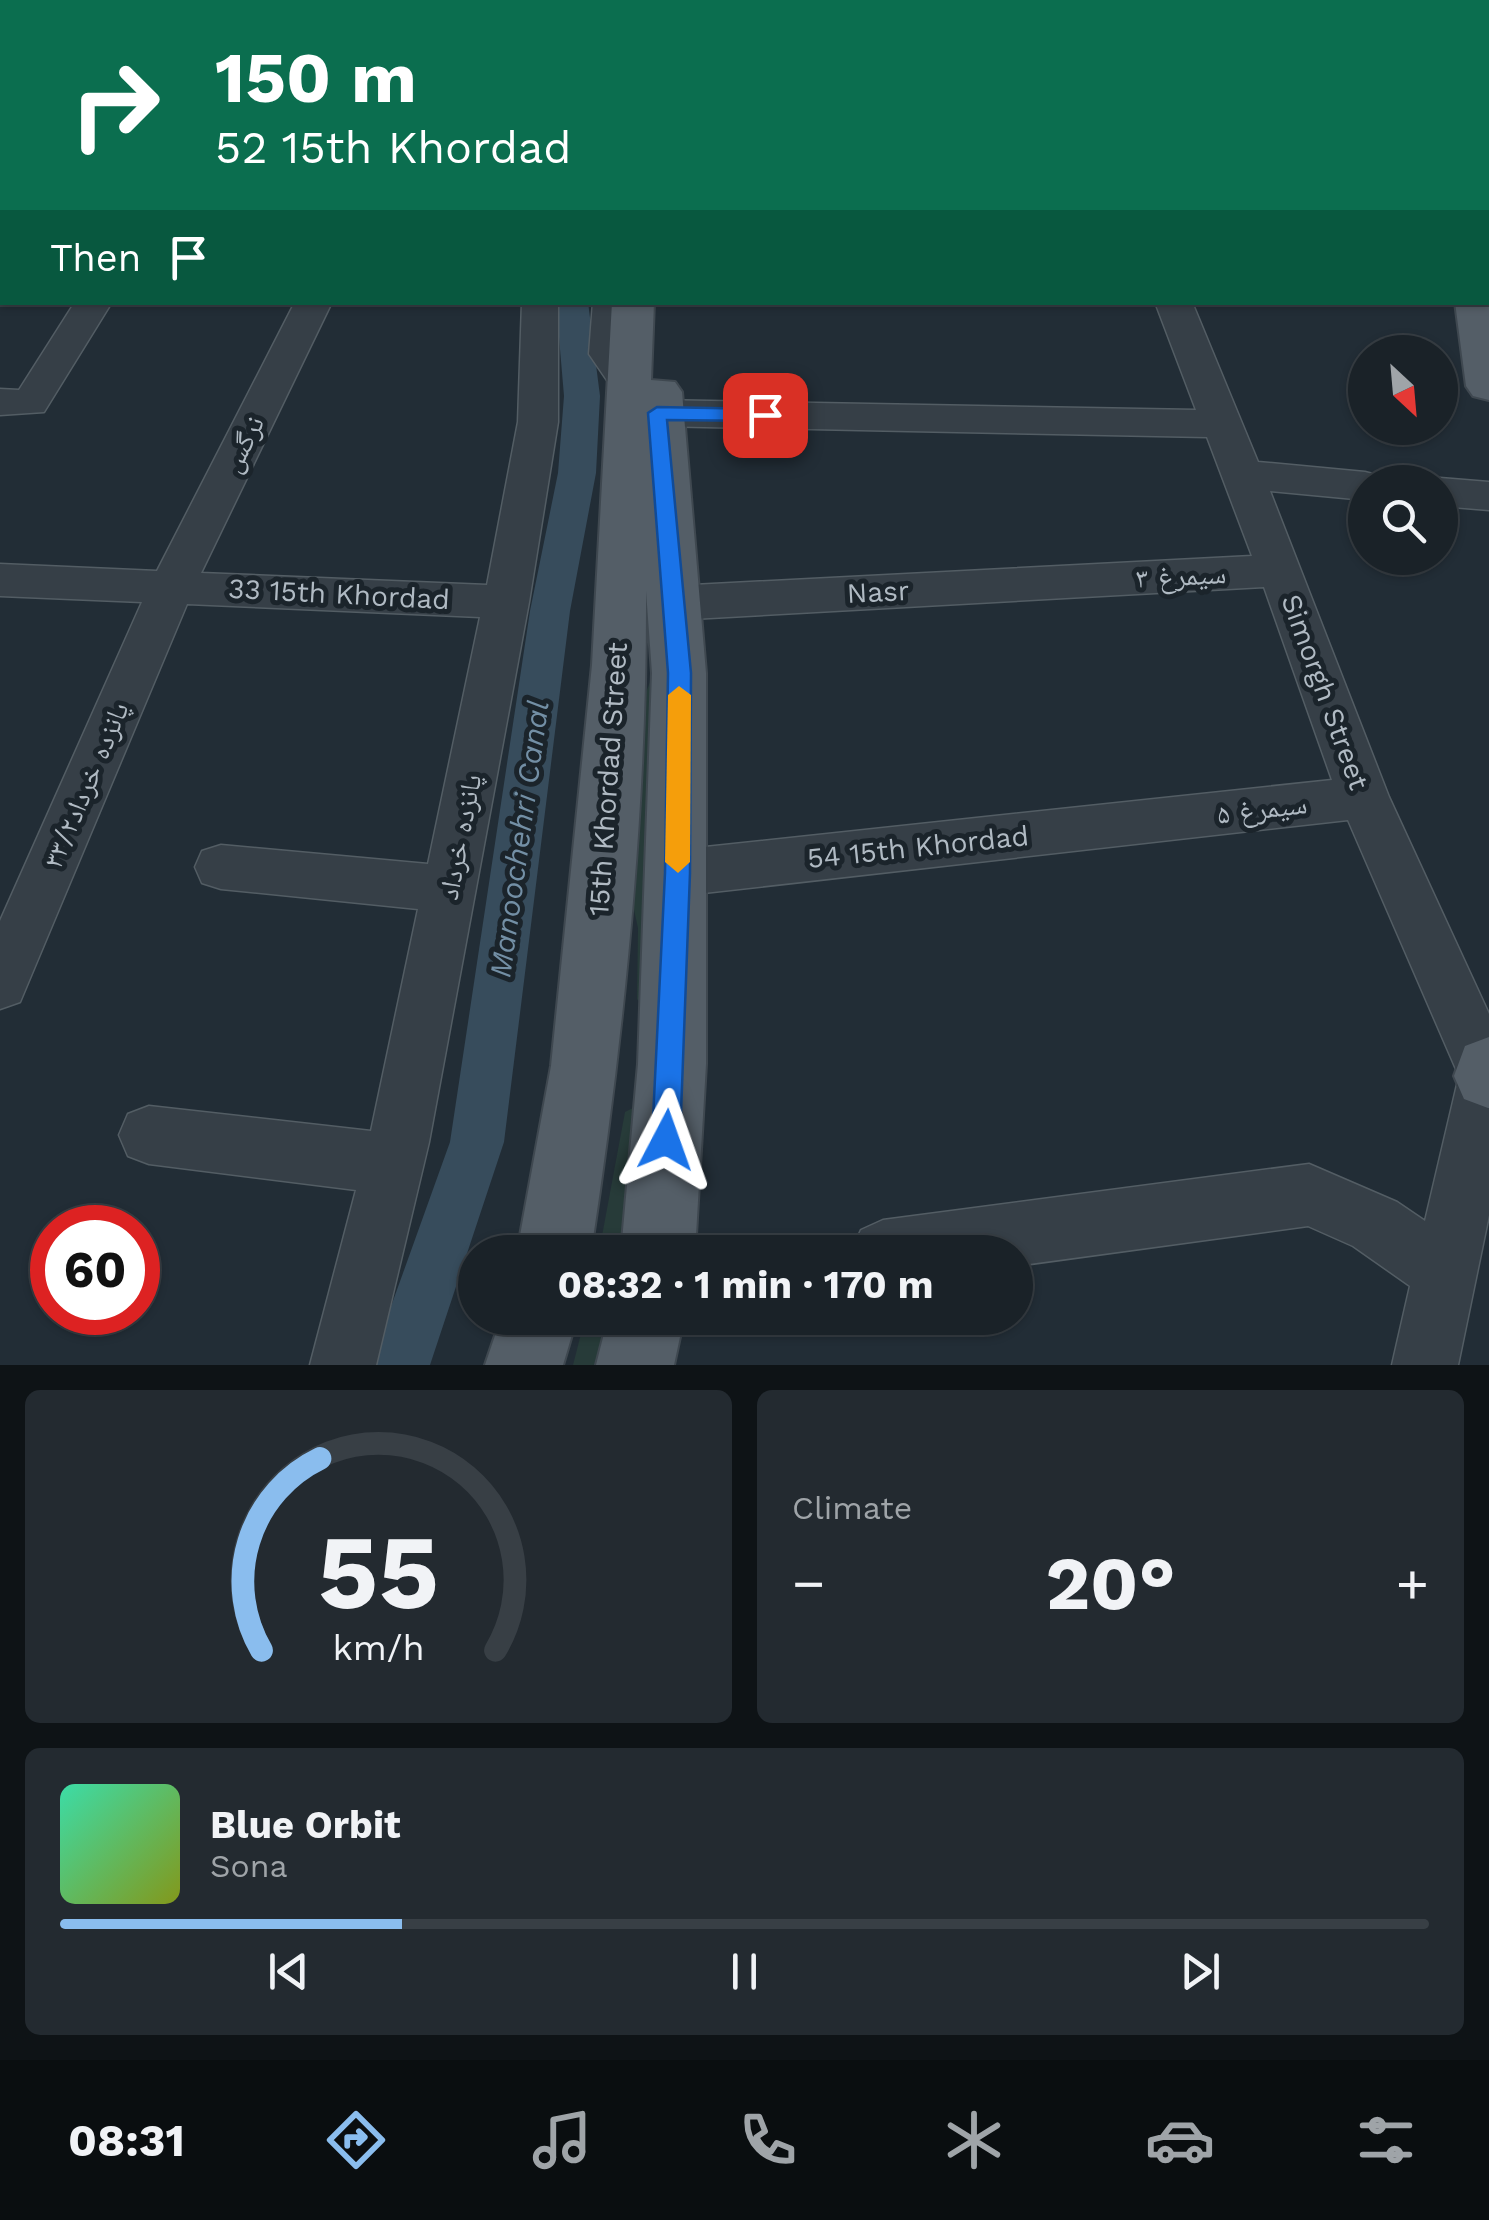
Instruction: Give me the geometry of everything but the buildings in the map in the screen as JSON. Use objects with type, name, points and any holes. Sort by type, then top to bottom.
[{"type":"main road","name":"15th Khordad Street","points":[[632,305],[674,602],[680,673],[672,1064],[659,1235]]},
{"type":"main road","name":"15th Khordad Street","points":[[557,1235],[584,1066],[643,398],[667,305]]},
{"type":"main road","points":[[1476,305],[1489,386]]},
{"type":"main road","points":[[584,1066],[672,1064]]},
{"type":"main road","points":[[524,1365],[534,1335]]},
{"type":"main road","points":[[635,1365],[642,1335]]},
{"type":"street","points":[[15,402],[92,305]]},
{"type":"street","name":"نرگس","points":[[172,586],[312,305]]},
{"type":"street","name":"پانزده خرداد","points":[[343,1365],[394,1164],[506,602],[538,422],[540,305]]},
{"type":"street","points":[[611,305],[608,354],[643,398],[1033,420],[1222,424]]},
{"type":"street","name":"Simorgh Street","points":[[1175,305],[1364,797],[1489,1073]]},
{"type":"street","points":[[1242,475],[1348,484]]},
{"type":"street","points":[[1458,493],[1489,496]]},
{"type":"street","name":"سیمرغ ۳","points":[[1082,581],[1280,570]]},
{"type":"street","name":"33 15th Khordad","points":[[0,580],[506,602]]},
{"type":"street","name":"Nasr","points":[[674,602],[1082,581]]},
{"type":"street","name":"پانزده خرداد۳۳/۲","points":[[0,984],[172,586]]},
{"type":"street","name":"سیمرغ ۵","points":[[1160,820],[1364,797]]},
{"type":"street","name":"54 15th Khordad","points":[[678,873],[1160,820]]},
{"type":"street","points":[[221,867],[450,889]]},
{"type":"street","points":[[1425,1365],[1489,1073]]},
{"type":"street","points":[[150,1134],[394,1164]]},
{"type":"street","points":[[1010,1235],[1309,1195],[1375,1224],[1445,1272]]},
{"type":"green space","points":[[650,682],[655,684],[641,1004],[637,999],[638,928],[627,878],[641,705]]},
{"type":"green space","points":[[633,1108],[638,1116],[627,1235],[602,1235],[625,1112]]},
{"type":"green space","points":[[581,1335],[610,1335],[601,1365],[573,1365]]},
{"type":"waterway","name":"Manoochehri Canal","points":[[400,1365],[477,1142],[550,611],[577,473],[582,396],[572,305]]},
{"type":"slow traffic","points":[[678,862],[679,695]]},
{"type":"route","points":[[666,1140],[678,873],[680,673],[657,413],[765,415]]}]
